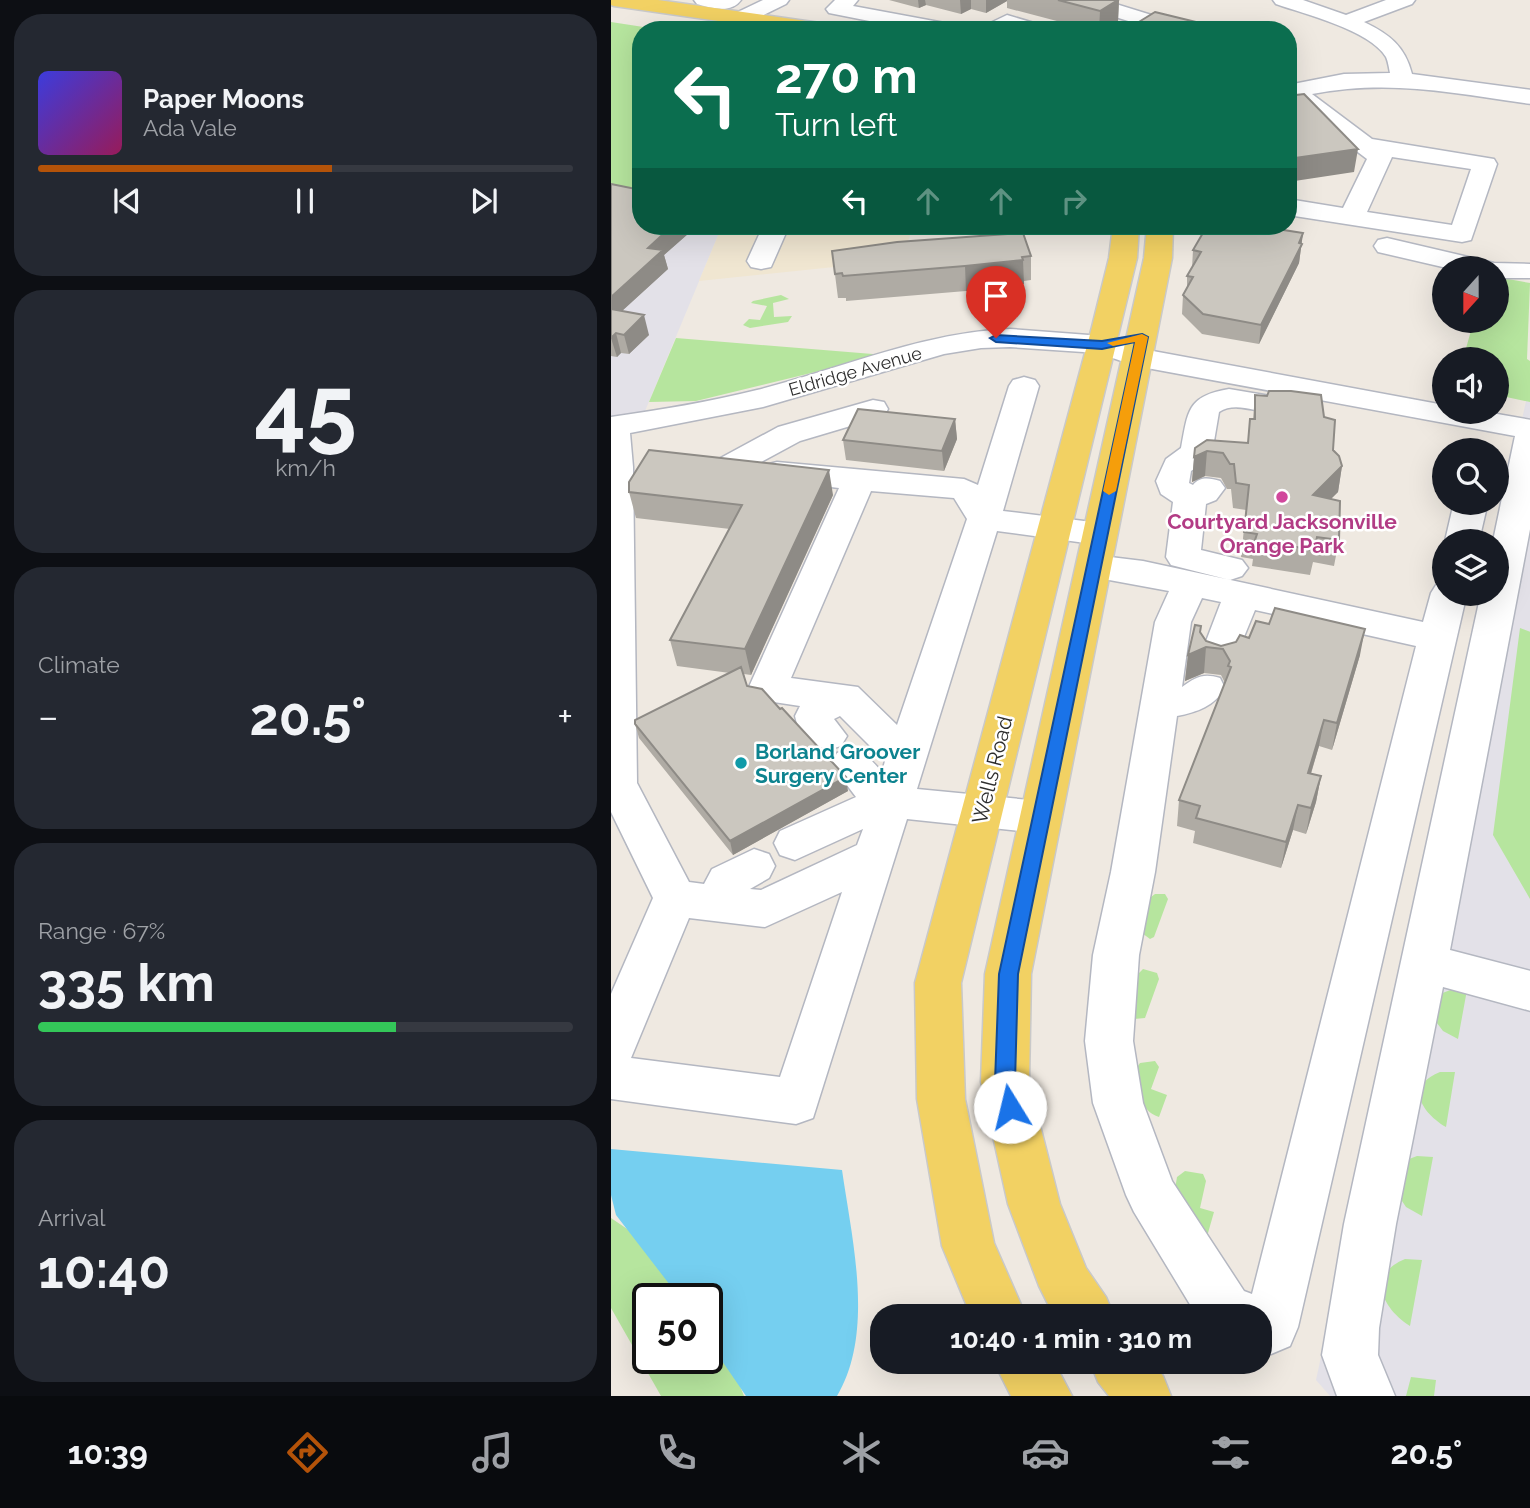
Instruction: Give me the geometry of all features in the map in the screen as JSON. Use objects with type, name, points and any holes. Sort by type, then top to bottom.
[{"type":"main road","points":[[614,0],[759,21]]},
{"type":"main road","points":[[611,10],[736,18]]},
{"type":"main road","name":"Wells Road","points":[[994,1304],[968,1245],[941,1099],[938,983],[1102,345],[1123,258],[1125,235]]},
{"type":"main road","points":[[1079,1304],[1066,1286],[1034,1204],[1005,1082],[1008,974],[1158,258],[1159,235]]},
{"type":"main road","points":[[1030,1374],[1044,1396]]},
{"type":"main road","points":[[1127,1374],[1143,1396]]},
{"type":"street","points":[[704,0],[726,3],[736,18],[778,0]]},
{"type":"street","points":[[848,0],[836,9],[901,21]]},
{"type":"street","points":[[1081,0],[1150,21]]},
{"type":"street","points":[[1283,0],[1366,32],[1396,54],[1403,79]]},
{"type":"street","points":[[1345,22],[1405,0]]},
{"type":"street","points":[[1297,90],[1344,81],[1403,79],[1530,97]]},
{"type":"street","points":[[1297,96],[1380,157],[1352,217]]},
{"type":"street","points":[[1297,218],[1352,217],[1462,234],[1485,164],[1363,145]]},
{"type":"street","points":[[1297,222],[1432,256]]},
{"type":"street","points":[[761,261],[772,235]]},
{"type":"street","points":[[1509,270],[1529,269]]},
{"type":"street","name":"Eldridge Avenue","points":[[612,426],[669,418],[763,398],[954,343],[1010,338],[1139,347]]},
{"type":"street","points":[[1139,347],[1233,387],[1243,399],[1489,430],[1530,430]]},
{"type":"street","points":[[1139,347],[1432,391]]},
{"type":"street","points":[[611,1077],[797,1102],[1024,386]]},
{"type":"street","points":[[1221,1304],[1152,1195],[1119,1104],[1109,1041],[1116,955],[1135,860],[1173,622],[1186,570],[1201,476],[1205,408],[1233,387]]},
{"type":"street","points":[[726,468],[789,434],[873,409]]},
{"type":"street","points":[[1489,430],[1530,409]]},
{"type":"street","points":[[611,1049],[675,898],[617,783],[631,466],[612,426]]},
{"type":"street","points":[[1367,1396],[1350,1355],[1352,1328],[1370,1224],[1530,436]]},
{"type":"street","points":[[692,464],[965,489],[984,519]]},
{"type":"street","points":[[859,480],[767,689],[844,697],[907,757]]},
{"type":"street","points":[[984,519],[1053,528],[1097,551],[1186,570],[1443,616]]},
{"type":"street","points":[[1186,570],[1242,595],[1443,616]]},
{"type":"street","points":[[1161,702],[1179,703],[1196,696],[1212,672],[1242,595]]},
{"type":"street","points":[[1272,1323],[1443,616]]},
{"type":"street","points":[[844,697],[818,710],[814,716],[816,724],[873,789],[892,802]]},
{"type":"street","points":[[795,843],[842,819],[892,802],[1040,817]]},
{"type":"street","points":[[675,898],[765,909],[874,856]]},
{"type":"street","points":[[718,903],[727,881],[754,866]]},
{"type":"street","points":[[1425,963],[1530,991]]},
{"type":"shaded area","points":[[611,196],[632,217],[632,235],[718,235],[643,416],[611,418]]},
{"type":"shaded area","points":[[718,235],[910,235],[902,260],[699,281]]},
{"type":"shaded area","points":[[1526,401],[1530,402],[1530,1396],[1330,1396],[1316,1380],[1482,606],[1509,606],[1509,529],[1499,529],[1502,515],[1509,515],[1509,480]]},
{"type":"green space","points":[[611,22],[632,25],[632,200],[611,196]]},
{"type":"green space","points":[[1509,279],[1530,283],[1527,359],[1530,361],[1530,402],[1509,398],[1509,347],[1466,347],[1470,333],[1509,333]]},
{"type":"green space","points":[[781,295],[789,299],[773,303],[774,317],[792,316],[788,322],[750,328],[743,325],[749,319],[760,320],[767,306],[751,303],[753,301]]},
{"type":"green space","points":[[676,338],[885,355],[696,401],[649,402]]},
{"type":"green space","points":[[1520,628],[1531,632],[1530,899],[1493,835]]},
{"type":"green space","points":[[1155,894],[1165,894],[1168,899],[1154,937],[1150,939],[1142,933],[1147,900]]},
{"type":"green space","points":[[1143,969],[1157,973],[1159,979],[1145,1018],[1134,1019],[1130,1014],[1138,974]]},
{"type":"green space","points":[[1453,989],[1467,990],[1458,1039],[1443,1031],[1434,1019],[1440,994]]},
{"type":"green space","points":[[1155,1061],[1159,1067],[1151,1089],[1167,1095],[1159,1117],[1143,1104],[1136,1069],[1140,1063]]},
{"type":"green space","points":[[1440,1072],[1455,1072],[1446,1127],[1424,1107],[1420,1092],[1429,1078]]},
{"type":"green space","points":[[1417,1156],[1433,1157],[1422,1216],[1406,1207],[1396,1192],[1404,1161]]},
{"type":"green space","points":[[1185,1171],[1203,1174],[1206,1181],[1200,1208],[1214,1212],[1206,1240],[1175,1189],[1177,1177]]},
{"type":"green space","points":[[611,1218],[695,1275],[698,1283],[632,1283],[632,1345],[611,1308]]},
{"type":"green space","points":[[1405,1259],[1422,1260],[1410,1326],[1392,1310],[1382,1292],[1385,1274]]},
{"type":"green space","points":[[723,1344],[744,1396],[661,1396],[648,1374],[723,1374]]},
{"type":"green space","points":[[1411,1377],[1436,1380],[1434,1396],[1406,1396]]},
{"type":"water","points":[[611,1149],[842,1170],[855,1255],[858,1315],[849,1371],[837,1396],[746,1396],[723,1362],[723,1283],[668,1283],[616,1215],[611,1195]]},
{"type":"building","points":[[1058,0],[1118,0],[1100,11]]},
{"type":"building","points":[[1155,12],[1192,21],[1140,21]]},
{"type":"building","points":[[1304,94],[1358,149],[1297,158],[1297,95]]},
{"type":"building","points":[[611,184],[632,188],[632,235],[662,235],[648,248],[663,250],[611,297]]},
{"type":"building","points":[[1303,233],[1299,243],[1302,244],[1261,325],[1203,314],[1183,295],[1193,277],[1187,276],[1201,252],[1193,250],[1202,235]]},
{"type":"building","points":[[1024,235],[1031,256],[1022,257],[1023,260],[965,266],[843,276],[842,273],[835,274],[832,251],[897,242]]},
{"type":"building","points":[[611,309],[644,315],[624,335],[616,333],[611,338]]},
{"type":"building","name":"Courtyard Jacksonville Orange Park","points":[[1269,391],[1321,395],[1324,417],[1335,420],[1333,450],[1339,456],[1342,466],[1313,495],[1340,501],[1339,540],[1317,537],[1314,550],[1255,540],[1257,534],[1244,532],[1249,485],[1236,483],[1234,464],[1230,464],[1223,453],[1207,451],[1194,457],[1195,448],[1207,440],[1248,443],[1250,419],[1255,419],[1255,395],[1267,396]]},
{"type":"building","points":[[858,409],[955,419],[942,451],[843,440]]},
{"type":"building","points":[[649,450],[829,470],[745,649],[670,640],[742,505],[629,492],[629,482]]},
{"type":"building","points":[[1275,608],[1365,629],[1337,723],[1324,720],[1308,773],[1321,776],[1311,808],[1298,805],[1286,842],[1196,818],[1200,806],[1179,800],[1231,667],[1228,666],[1230,661],[1223,649],[1206,647],[1188,655],[1195,625],[1201,626],[1200,632],[1206,641],[1221,646],[1236,642],[1240,635],[1249,638],[1256,621],[1269,624]]},
{"type":"building","name":"Borland Groover Surgery Center","points":[[741,667],[747,686],[762,689],[846,777],[730,841],[635,724],[635,720]]},
{"type":"slow traffic","points":[[1109,491],[1142,337],[1113,343]]},
{"type":"place","name":"Courtyard Jacksonville Orange Park","points":[[1282,497]]},
{"type":"place","name":"Borland Groover Surgery Center","points":[[741,763]]},
{"type":"route","points":[[996,338],[1102,345],[1142,337],[1008,974],[1005,1082],[1010,1107]]}]
